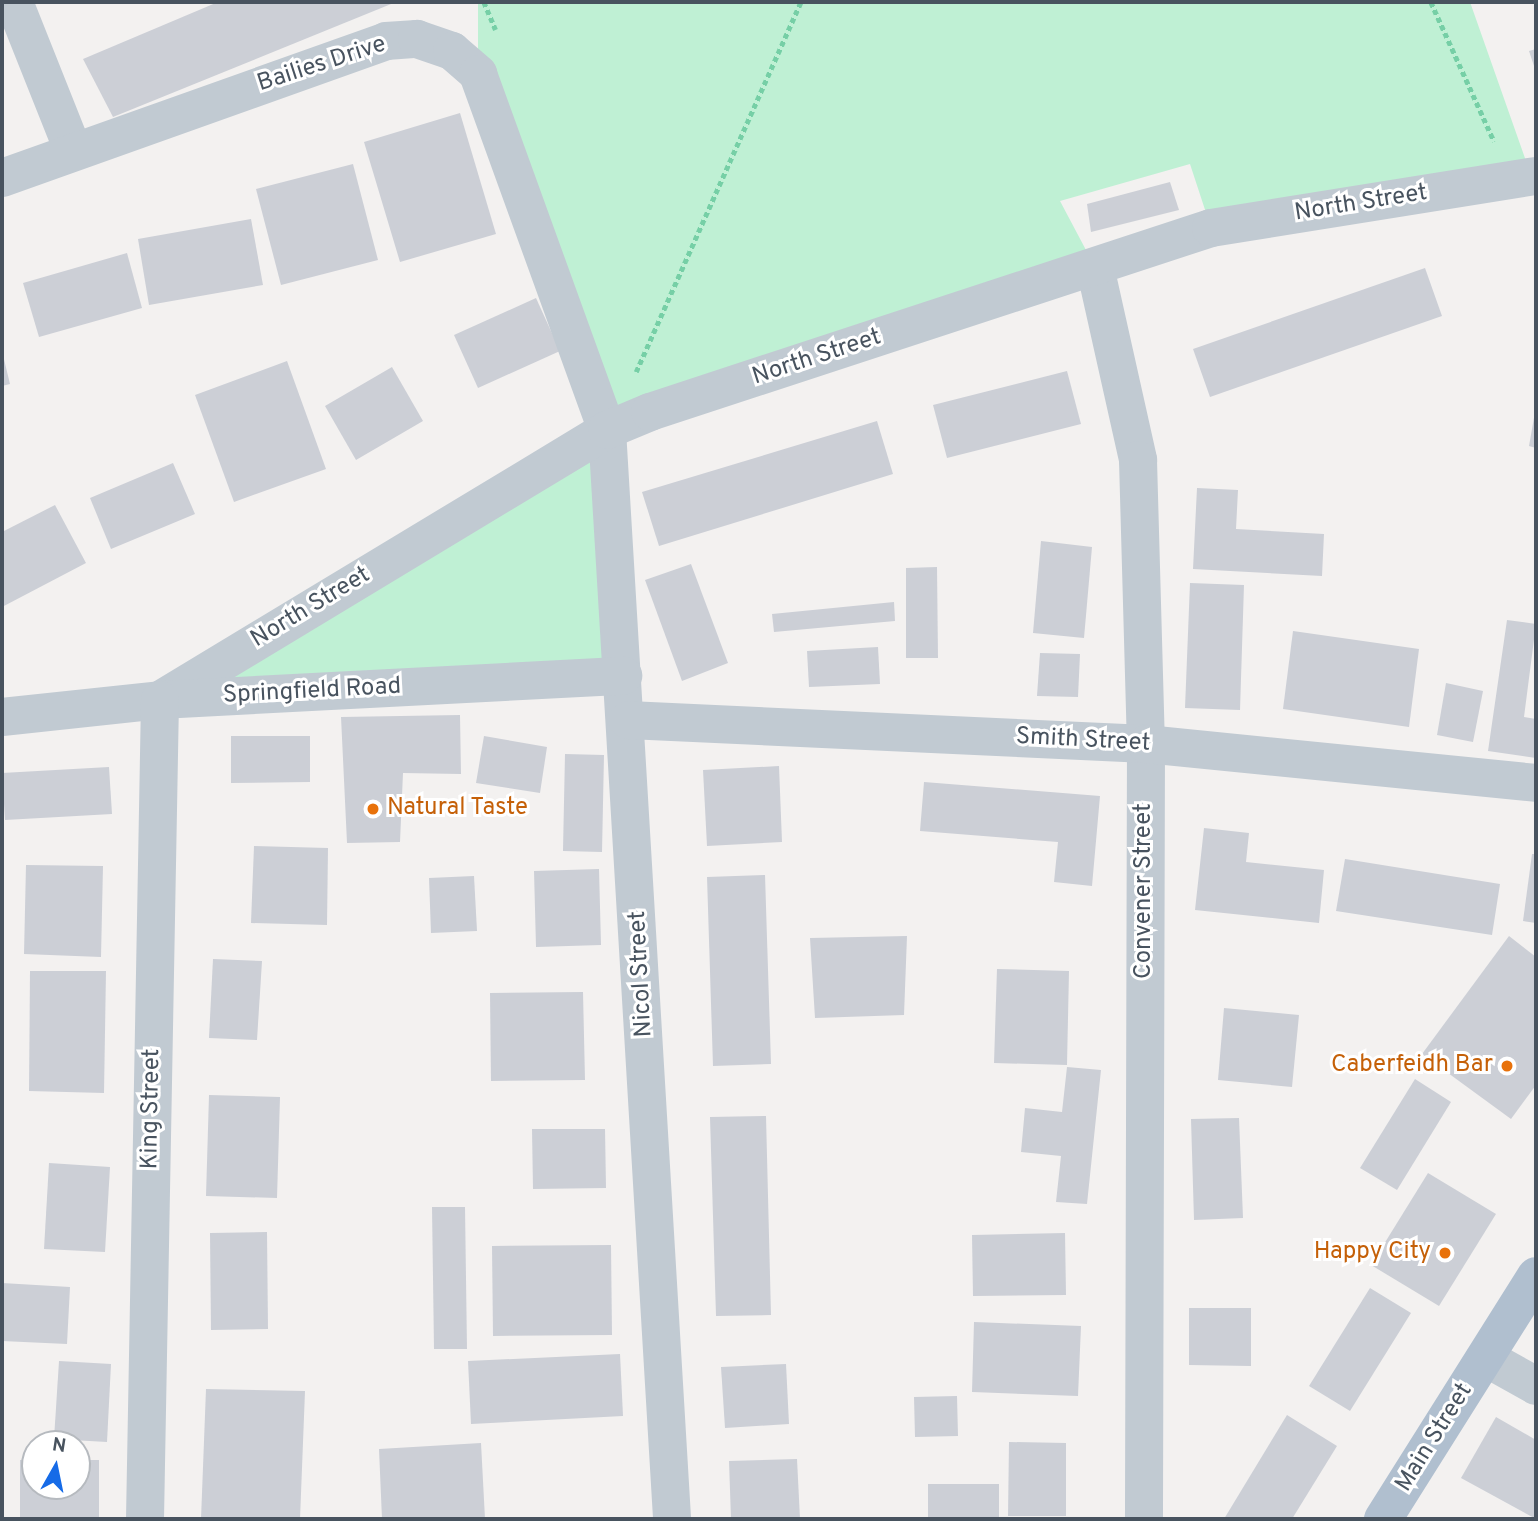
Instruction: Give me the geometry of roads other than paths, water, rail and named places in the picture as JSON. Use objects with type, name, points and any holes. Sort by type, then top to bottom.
[{"type":"main road","name":"Main Street","points":[[1383,1519],[1536,1276]]},
{"type":"street","points":[[14,2],[73,150]]},
{"type":"street","name":"Bailies Drive","points":[[2,178],[73,150],[386,41],[417,39],[453,51],[478,74],[607,430]]},
{"type":"street","name":"North Street","points":[[160,700],[607,430],[1211,228],[1524,178]]},
{"type":"street","name":"Convener Street","points":[[1095,267],[1138,460],[1146,744],[1144,1519]]},
{"type":"street","name":"Nicol Street","points":[[607,430],[628,720],[672,1519]]},
{"type":"street","name":"Springfield Road","points":[[2,718],[160,700],[623,676]]},
{"type":"street","name":"King Street","points":[[145,1519],[160,700]]},
{"type":"street","name":"Smith Street","points":[[628,720],[1146,744],[1536,783]]},
{"type":"street","name":"Main Street","points":[[1486,1358],[1536,1386]]},
{"type":"place","name":"Natural Taste","points":[[373,809]]},
{"type":"place","name":"Caberfeidh Bar","points":[[1507,1066]]},
{"type":"place","name":"Happy City","points":[[1445,1253]]}]
